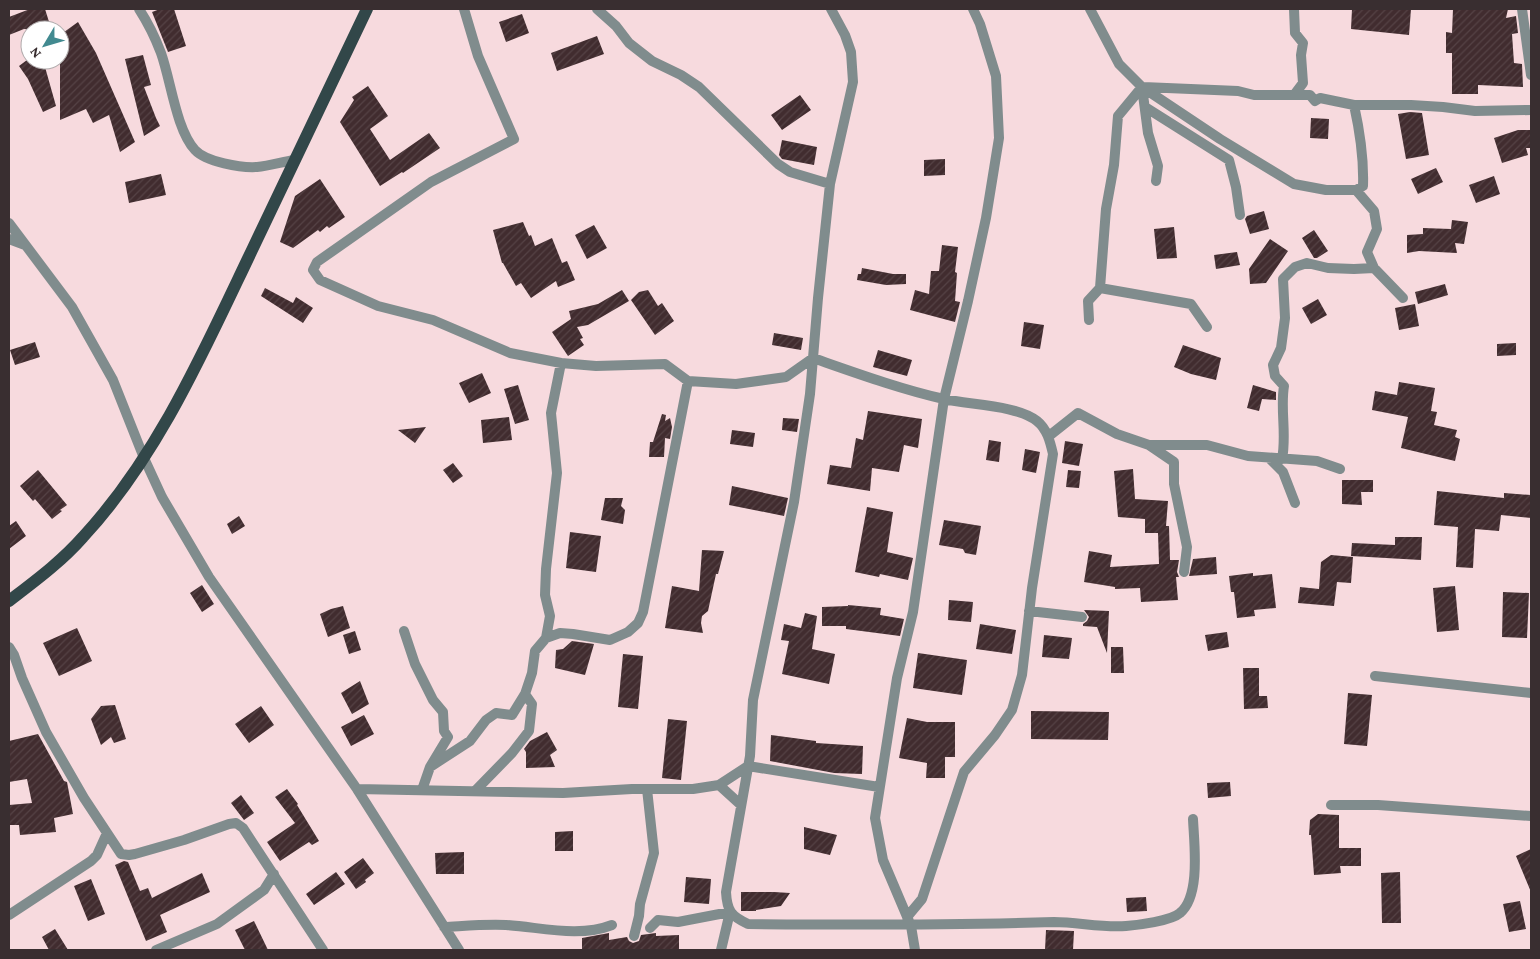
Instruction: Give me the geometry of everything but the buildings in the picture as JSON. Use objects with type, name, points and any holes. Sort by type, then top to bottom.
[{"type":"main road","points":[[9,601],[48,571],[83,538],[118,496],[144,458],[191,376],[367,9]]},
{"type":"street","points":[[139,9],[151,28],[162,54],[186,138],[197,151],[214,160],[242,167],[257,167],[294,160]]},
{"type":"street","points":[[464,9],[478,56],[514,139],[430,182],[317,262],[313,270],[320,280],[378,306],[433,320],[510,352],[561,363],[596,366],[666,364],[688,381],[736,384],[786,377],[813,358]]},
{"type":"street","points":[[597,9],[616,26],[629,43],[652,61],[681,75],[699,87],[778,164],[790,172],[830,184]]},
{"type":"street","points":[[831,9],[845,34],[851,52],[853,82],[830,184],[810,394],[794,502],[754,700],[748,766],[726,892],[727,905],[730,912],[748,924],[1063,922],[1124,926],[1154,922],[1179,914],[1189,902],[1195,866],[1192,819]]},
{"type":"street","points":[[915,950],[909,922],[884,860],[875,818],[897,678],[913,612],[944,399],[986,218],[999,138],[996,76],[980,24],[973,9]]},
{"type":"street","points":[[1090,9],[1119,64],[1142,87],[1220,139],[1294,184],[1326,190],[1356,190],[1364,186],[1364,157],[1354,105]]},
{"type":"street","points":[[1294,9],[1295,33],[1303,43],[1301,55],[1303,83],[1294,95]]},
{"type":"street","points":[[1522,9],[1531,75]]},
{"type":"street","points":[[1142,87],[1238,91],[1254,94],[1310,95],[1315,101],[1320,98],[1354,105],[1411,104],[1474,111],[1531,110]]},
{"type":"street","points":[[1142,87],[1148,133],[1158,166],[1156,181]]},
{"type":"street","points":[[1089,320],[1088,301],[1100,288],[1105,218],[1114,165],[1118,116],[1142,87]]},
{"type":"street","points":[[1144,107],[1228,160],[1236,187],[1240,215]]},
{"type":"street","points":[[1356,190],[1374,212],[1377,229],[1368,252],[1374,268],[1402,298]]},
{"type":"street","points":[[9,223],[72,307],[113,380],[144,458],[162,497],[208,577],[357,789],[459,950]]},
{"type":"street","points":[[9,239],[26,246]]},
{"type":"street","points":[[1282,459],[1284,411],[1282,396],[1284,386],[1275,376],[1273,365],[1281,348],[1285,318],[1282,279],[1295,266],[1307,263],[1328,268],[1374,268]]},
{"type":"street","points":[[1100,288],[1191,304],[1207,327]]},
{"type":"street","points":[[813,358],[867,377],[944,399],[1020,412],[1037,421],[1049,436],[1053,454],[1029,611],[1022,676],[1012,710],[995,736],[964,772],[922,899],[909,922]]},
{"type":"street","points":[[430,767],[470,741],[486,720],[496,713],[512,716],[525,694],[532,673],[535,651],[546,638],[550,616],[545,595],[546,569],[557,473],[551,413],[561,363]]},
{"type":"street","points":[[546,638],[560,634],[573,634],[610,640],[628,632],[638,623],[643,612],[688,381]]},
{"type":"street","points":[[1049,436],[1078,413],[1117,434],[1149,445],[1174,462],[1174,484],[1187,547],[1184,572]]},
{"type":"street","points":[[1149,445],[1207,445],[1248,456],[1317,461],[1340,469]]},
{"type":"street","points":[[1269,458],[1283,472],[1295,502]]},
{"type":"street","points":[[1029,611],[1082,617]]},
{"type":"street","points":[[404,631],[415,664],[432,700],[443,712],[444,731],[448,737],[430,767],[422,790]]},
{"type":"street","points":[[9,647],[14,654],[22,678],[46,732],[84,798],[121,854],[135,854],[184,840],[229,824],[236,824],[243,828],[323,950]]},
{"type":"street","points":[[1375,676],[1531,693]]},
{"type":"street","points":[[475,791],[512,753],[529,731],[532,704],[525,694]]},
{"type":"street","points":[[357,789],[563,793],[694,789],[720,785],[748,766],[879,787]]},
{"type":"street","points":[[720,785],[741,804]]},
{"type":"street","points":[[634,936],[640,904],[654,854],[647,789]]},
{"type":"street","points":[[1331,805],[1378,805],[1531,816]]},
{"type":"street","points":[[9,915],[91,860],[97,854],[107,833]]},
{"type":"street","points":[[97,854],[119,850]]},
{"type":"street","points":[[156,950],[217,924],[264,890],[274,874]]},
{"type":"street","points":[[650,928],[658,920],[678,922],[730,912]]},
{"type":"street","points":[[721,950],[730,912]]},
{"type":"street","points":[[444,927],[503,925],[541,927],[570,932],[601,930],[612,925]]}]
